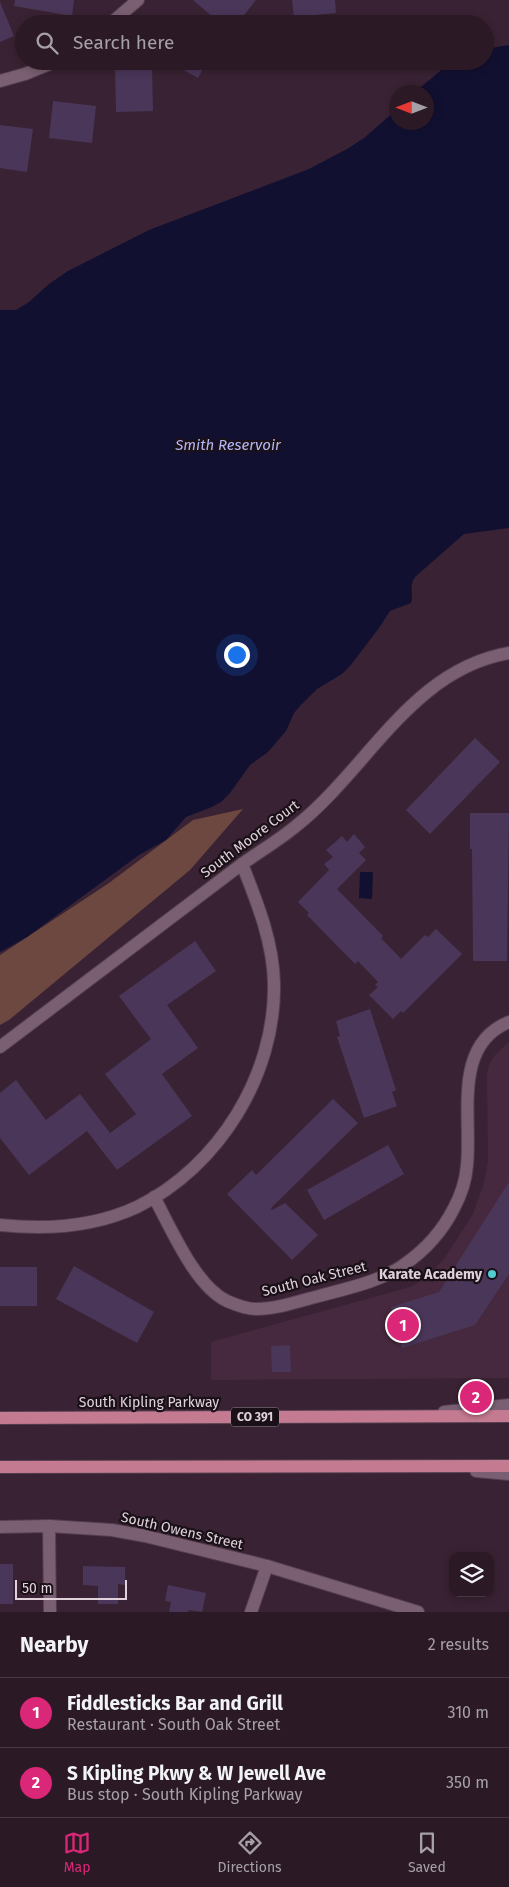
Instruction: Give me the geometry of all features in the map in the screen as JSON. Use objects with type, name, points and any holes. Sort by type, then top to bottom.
[{"type":"main road","name":"South Kipling Parkway","points":[[0,1418],[509,1416]]},
{"type":"main road","points":[[0,1467],[509,1466]]},
{"type":"street","points":[[120,15],[138,0]]},
{"type":"street","points":[[0,81],[35,70]]},
{"type":"street","name":"South Moore Court","points":[[0,1047],[305,818],[392,726],[436,684],[476,661],[509,652]]},
{"type":"street","points":[[0,1226],[44,1227],[85,1224],[126,1212],[154,1197],[198,1163],[236,1115],[253,1084],[267,1045],[273,1004],[272,962],[262,917],[242,864]]},
{"type":"street","name":"South Oak Street","points":[[154,1197],[192,1266],[204,1282],[226,1301],[240,1306],[255,1309],[283,1306],[376,1279],[392,1272],[403,1266],[427,1246],[455,1207],[465,1180],[467,1165],[468,1091],[473,1062],[477,1049],[484,1038],[494,1029],[509,1022]]},
{"type":"street","points":[[410,1416],[509,1405]]},
{"type":"street","points":[[421,1466],[509,1474]]},
{"type":"street","name":"South Owens Street","points":[[0,1526],[49,1526],[112,1530],[146,1536],[267,1566],[418,1612]]},
{"type":"street","points":[[49,1526],[50,1612]]},
{"type":"street","points":[[251,1612],[267,1566]]},
{"type":"shaded area","points":[[243,809],[190,870],[9,1020],[0,1025],[0,955],[109,883],[193,820]]},
{"type":"shaded area","points":[[509,1042],[509,1378],[211,1380],[211,1342],[410,1287],[424,1279],[444,1259],[473,1214],[484,1183],[488,1160],[487,1073],[494,1056]]},
{"type":"water","name":"Smith Reservoir","points":[[509,45],[509,528],[464,534],[416,576],[412,583],[411,603],[390,611],[350,666],[342,674],[317,689],[301,705],[294,713],[286,731],[268,752],[250,765],[230,793],[221,802],[186,817],[166,840],[139,855],[27,937],[0,952],[0,310],[16,310],[68,271],[149,230],[309,169],[364,138],[389,116],[389,130],[434,130],[434,85],[423,85],[441,70],[494,70],[494,48]]},
{"type":"water","points":[[360,872],[373,872],[372,899],[359,898]]},
{"type":"building","points":[[15,0],[74,0],[72,15],[14,6]]},
{"type":"building","points":[[193,0],[256,0],[244,15],[210,15]]},
{"type":"building","points":[[292,0],[335,0],[336,13],[294,15]]},
{"type":"building","points":[[0,2],[14,36],[0,42]]},
{"type":"building","points":[[115,70],[152,70],[153,111],[116,112]]},
{"type":"building","points":[[183,70],[202,70],[198,78]]},
{"type":"building","points":[[53,101],[96,106],[92,143],[49,138]]},
{"type":"building","points":[[0,125],[33,129],[27,172],[0,168]]},
{"type":"building","points":[[475,738],[500,762],[430,834],[406,810]]},
{"type":"building","points":[[470,813],[509,813],[507,961],[473,961]]},
{"type":"building","points":[[354,834],[365,847],[359,853],[366,860],[337,889],[383,936],[381,938],[401,959],[425,935],[428,937],[436,929],[462,954],[403,1013],[401,1011],[393,1019],[369,995],[378,987],[375,985],[378,982],[358,961],[355,964],[307,915],[309,913],[298,902],[329,870],[324,864],[333,857],[326,850],[342,836],[347,842]]},
{"type":"building","points":[[195,941],[216,971],[167,1005],[198,1048],[162,1074],[192,1116],[117,1170],[87,1131],[29,1175],[0,1138],[0,1093],[16,1080],[46,1120],[80,1094],[110,1133],[136,1114],[105,1074],[151,1039],[119,996]]},
{"type":"building","points":[[370,1009],[396,1090],[392,1092],[397,1106],[364,1118],[337,1037],[340,1036],[336,1021]]},
{"type":"building","points":[[333,1099],[358,1123],[271,1208],[272,1210],[285,1203],[318,1235],[292,1260],[227,1194],[252,1170],[256,1175]]},
{"type":"building","points":[[388,1145],[404,1174],[324,1220],[307,1190]]},
{"type":"building","points":[[509,1182],[509,1274],[475,1325],[402,1348],[391,1307],[439,1292]]},
{"type":"building","points":[[74,1266],[154,1312],[137,1343],[56,1299]]},
{"type":"building","points":[[0,1267],[37,1267],[37,1306],[0,1306]]},
{"type":"building","points":[[290,1345],[291,1372],[272,1372],[271,1346]]},
{"type":"building","points":[[0,1564],[13,1564],[13,1604],[0,1604]]},
{"type":"building","points":[[83,1566],[125,1567],[125,1585],[118,1584],[118,1604],[98,1604],[98,1586],[83,1585]]},
{"type":"building","points":[[168,1585],[206,1593],[202,1612],[189,1610],[188,1612],[169,1612],[171,1602],[165,1601]]},
{"type":"place","name":"Karate Academy","points":[[492,1274]]},
{"type":"place","name":"Fiddlesticks Bar and Grill","points":[[403,1325]]},
{"type":"place","name":"S Kipling Pkwy & W Jewell Ave","points":[[476,1397]]}]
